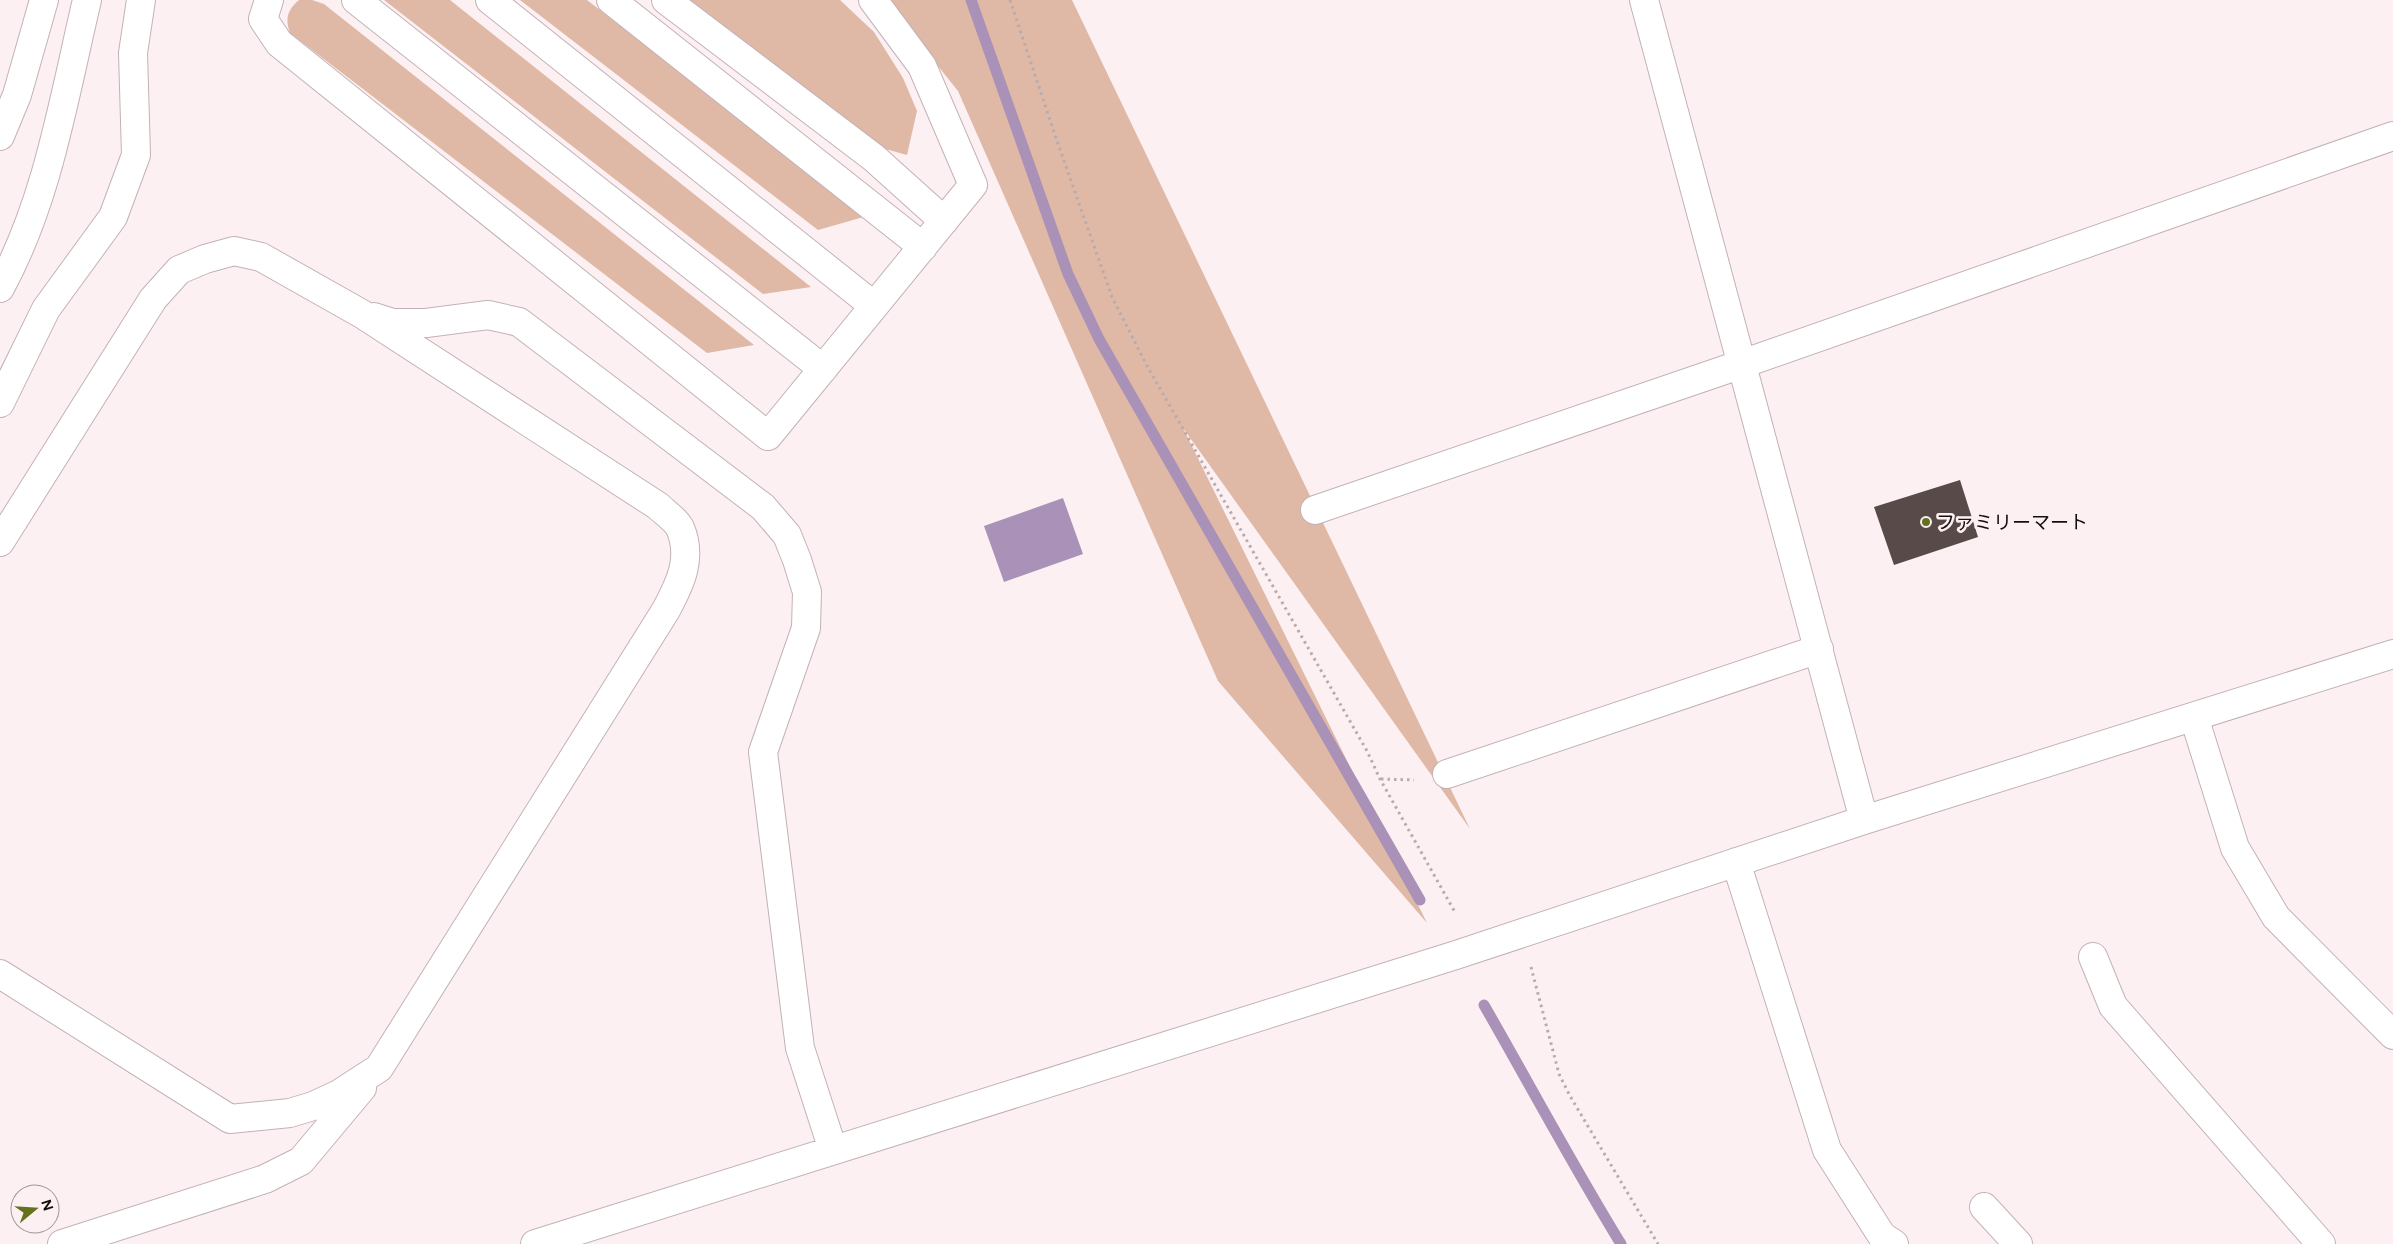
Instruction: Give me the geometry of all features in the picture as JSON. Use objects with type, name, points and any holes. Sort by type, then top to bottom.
[{"type":"street","points":[[0,136],[17,95],[44,0]]},
{"type":"street","points":[[0,288],[19,253],[43,186],[87,0]]},
{"type":"street","points":[[0,403],[46,309],[113,217],[136,155],[134,52],[141,0]]},
{"type":"street","points":[[269,0],[264,19],[279,43],[768,436],[973,186],[922,66],[873,0]]},
{"type":"street","points":[[356,0],[823,369]]},
{"type":"street","points":[[490,0],[874,306]]},
{"type":"street","points":[[611,0],[923,247]]},
{"type":"street","points":[[666,0],[874,158],[944,221]]},
{"type":"street","points":[[1644,0],[1864,820]]},
{"type":"street","points":[[1315,510],[1742,364],[2393,136]]},
{"type":"street","points":[[0,542],[153,299],[179,270],[205,259],[234,251],[261,257],[362,314],[658,506],[680,527],[686,559],[681,582],[666,610],[379,1068],[301,1161],[265,1179],[62,1244]]},
{"type":"street","points":[[362,314],[393,323],[426,323],[488,315],[519,322],[764,507],[787,536],[807,592],[806,628],[763,752],[800,1048],[833,1150]]},
{"type":"street","points":[[1447,774],[1818,648]]},
{"type":"street","points":[[535,1244],[1456,955],[1864,820],[2393,654]]},
{"type":"street","points":[[2194,717],[2236,848],[2276,916],[2393,1035]]},
{"type":"street","points":[[1736,862],[1827,1150],[1882,1236],[1894,1244]]},
{"type":"street","points":[[2093,957],[2113,1006],[2321,1244]]},
{"type":"street","points":[[0,974],[230,1119],[290,1113],[313,1106],[340,1094],[379,1068]]},
{"type":"street","points":[[1984,1207],[2018,1244]]},
{"type":"path","points":[[1010,0],[1112,297],[1146,364],[1367,751],[1380,779],[1456,914]]},
{"type":"path","points":[[1531,967],[1559,1074],[1570,1096],[1658,1244]]},
{"type":"shaded area","points":[[299,0],[312,0],[324,4],[754,345],[707,353],[290,33],[288,15],[292,7]]},
{"type":"shaded area","points":[[384,0],[450,0],[811,287],[763,294]]},
{"type":"shaded area","points":[[520,0],[587,0],[867,216],[818,230]]},
{"type":"shaded area","points":[[682,0],[840,0],[874,32],[903,78],[917,111],[907,155],[867,144]]},
{"type":"shaded area","points":[[885,0],[1072,0],[1470,829],[1183,428],[1427,923],[1218,681],[958,91]]},
{"type":"shaded area","points":[[1063,498],[1083,554],[1004,582],[984,526]]},
{"type":"building","name":"ファミリーマート","points":[[1960,480],[1978,537],[1894,565],[1874,507]]},
{"type":"waterway","points":[[971,0],[1068,274],[1099,339],[1420,900]]},
{"type":"waterway","points":[[1484,1005],[1621,1244]]},
{"type":"place","name":"ファミリーマート","points":[[1926,522]]}]
